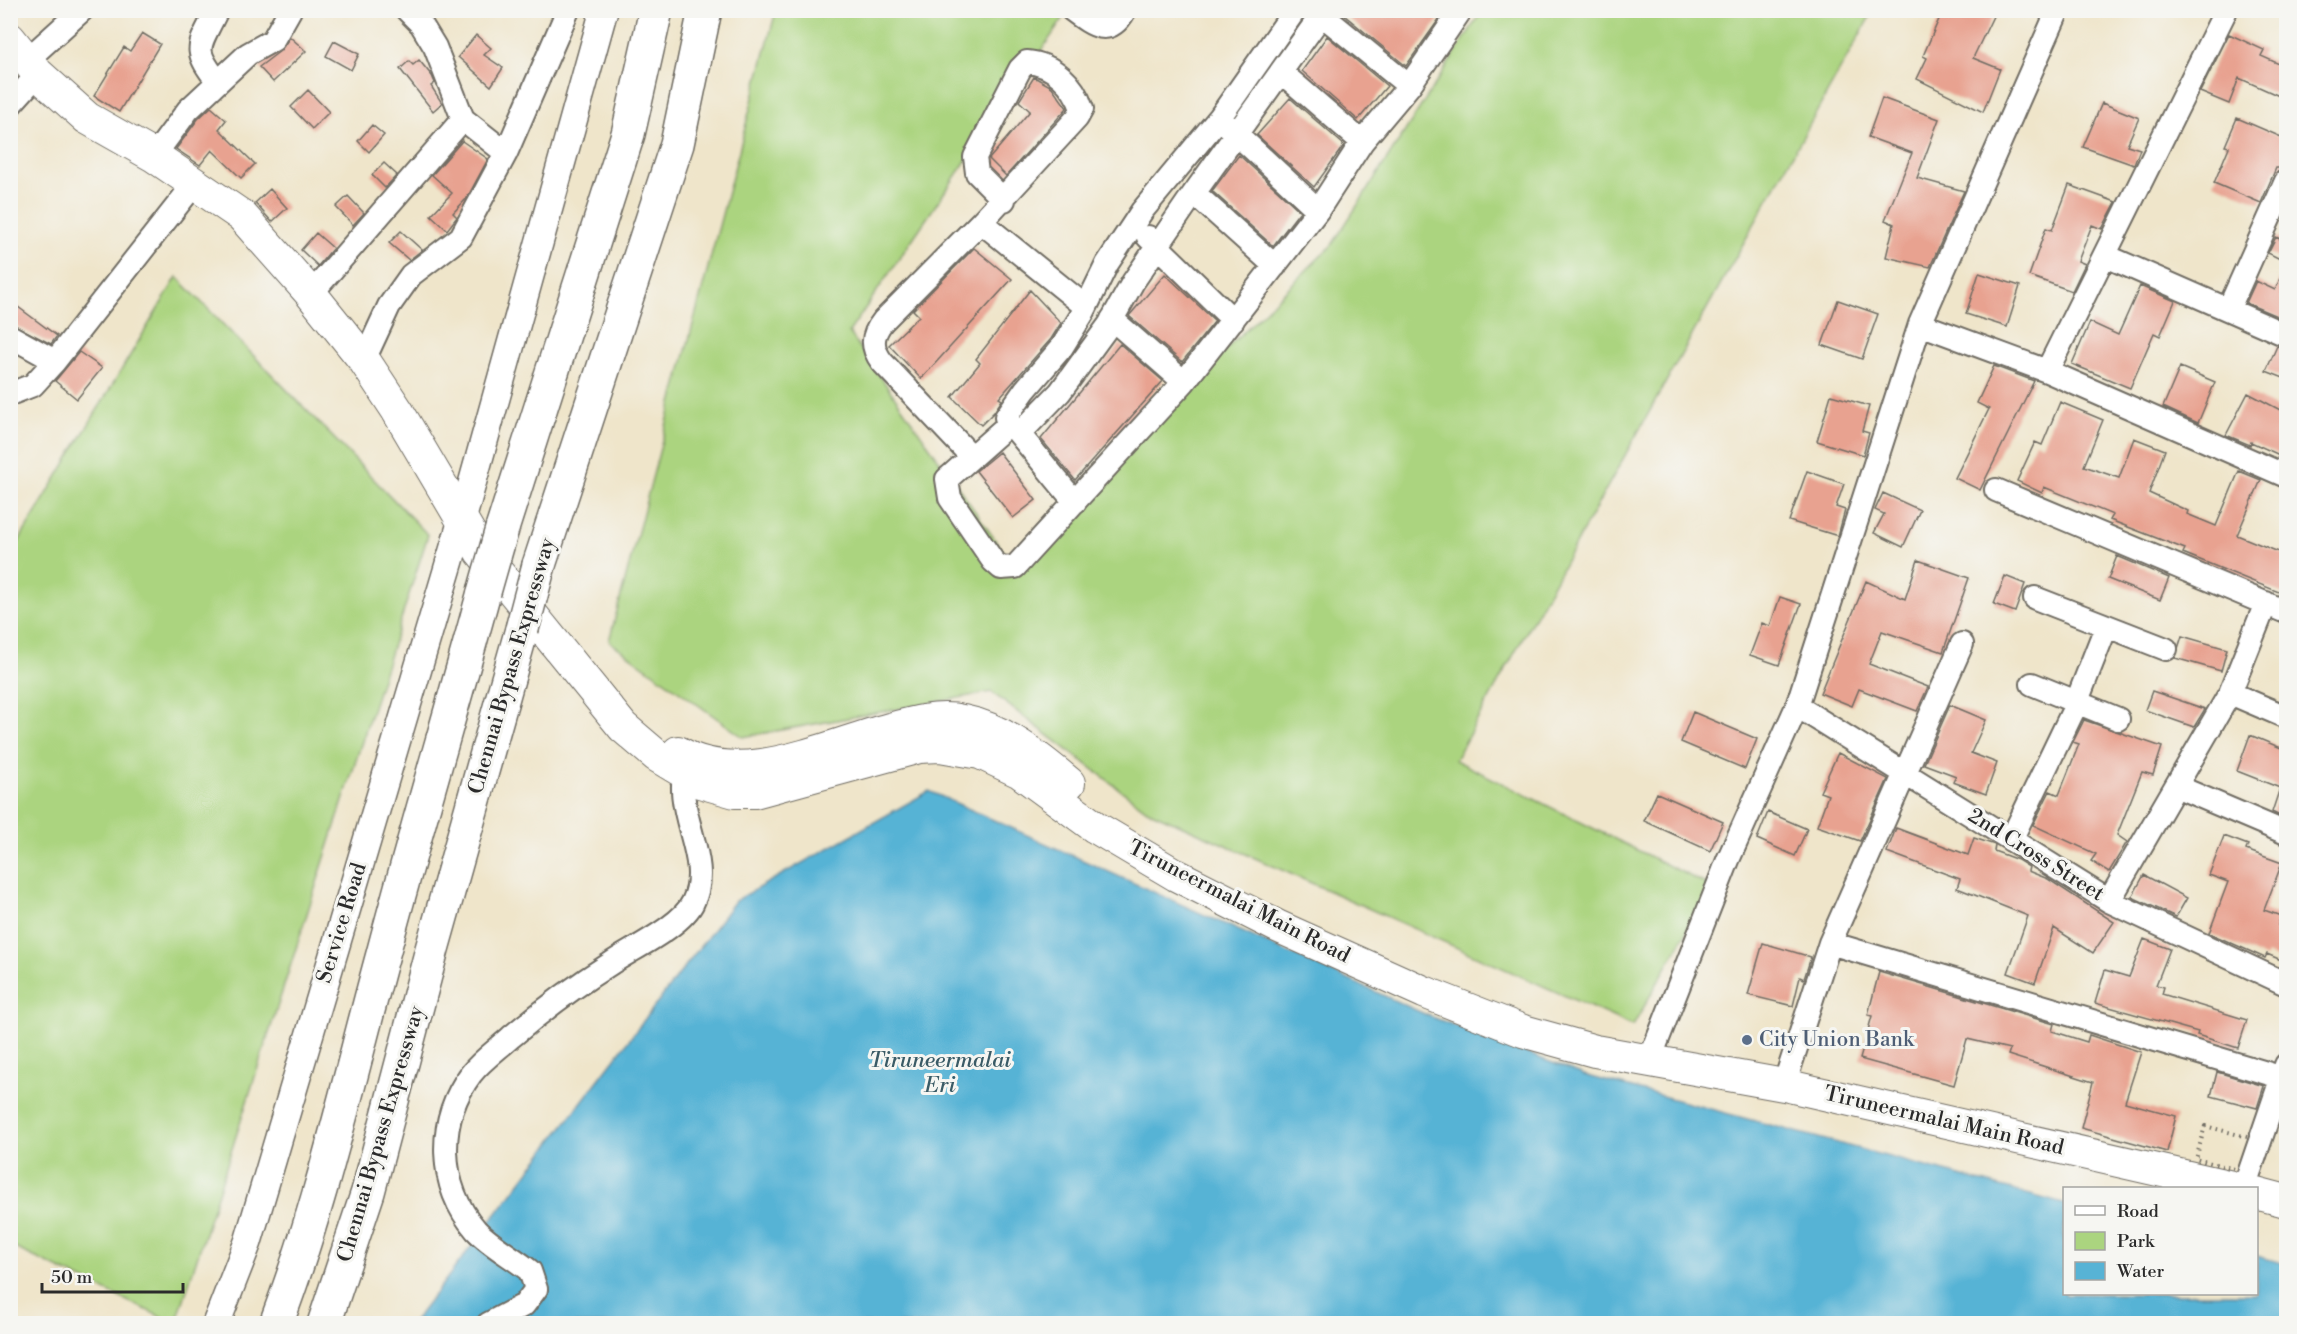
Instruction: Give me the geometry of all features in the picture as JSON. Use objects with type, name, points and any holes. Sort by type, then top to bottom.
[{"type":"highway","name":"Chennai Bypass Expressway","points":[[276,1323],[322,1184],[383,952],[502,529],[628,134],[656,10]]},
{"type":"highway","name":"Chennai Bypass Expressway","points":[[324,1323],[368,1192],[435,939],[539,565],[677,144],[705,10]]},
{"type":"main road","name":"Tiruneermalai Main Road","points":[[25,58],[87,118],[154,156],[242,216],[311,294],[364,360],[397,410],[462,520],[511,568],[634,720],[686,765],[753,766],[913,723],[945,719],[974,723],[1019,745],[1079,792],[1124,822],[1252,891],[1517,1012],[1598,1043],[1650,1059],[1784,1085],[2233,1187]]},
{"type":"main road","points":[[2258,1194],[2286,1201]]},
{"type":"street","points":[[10,105],[25,58],[82,10]]},
{"type":"street","points":[[216,10],[199,47],[201,60],[218,82]]},
{"type":"street","points":[[154,156],[188,110],[248,54],[273,40],[290,10]]},
{"type":"street","points":[[407,10],[422,24],[435,47],[463,119],[506,153]]},
{"type":"street","points":[[364,360],[389,306],[411,274],[461,237],[506,153],[568,10]]},
{"type":"street","name":"Service Road","points":[[216,1323],[248,1242],[462,520],[604,10]]},
{"type":"street","points":[[1072,10],[1089,23],[1107,28],[1115,25],[1125,10]]},
{"type":"street","points":[[1075,501],[1006,417],[1025,390],[1062,347],[1086,307],[1107,264],[1133,224],[1220,117],[1295,10]]},
{"type":"street","points":[[1650,1059],[1728,860],[1797,706],[1920,324],[2058,10]]},
{"type":"street","points":[[2047,371],[2226,10]]},
{"type":"street","points":[[1408,86],[1321,12],[1282,73],[1157,246],[1112,319],[1060,392],[1025,428],[1012,427],[947,479],[950,498],[993,561],[1001,568],[1015,567],[1184,382],[1318,210],[1362,142],[1408,86],[1457,12]]},
{"type":"street","points":[[972,457],[882,362],[875,352],[873,341],[876,330],[883,321],[1004,200],[1077,118],[1082,109],[1074,89],[1047,66],[1038,63],[1027,62],[1020,69],[975,157],[977,173],[1004,200]]},
{"type":"street","points":[[1282,73],[1362,142]]},
{"type":"street","points":[[1220,117],[1318,210]]},
{"type":"street","points":[[311,294],[463,119]]},
{"type":"street","points":[[2229,308],[2286,181]]},
{"type":"street","points":[[10,394],[33,385],[55,361],[195,183]]},
{"type":"street","points":[[1194,193],[1275,266]]},
{"type":"street","points":[[981,222],[1086,307]]},
{"type":"street","points":[[1133,224],[1233,320]]},
{"type":"street","points":[[2106,256],[2286,334]]},
{"type":"street","points":[[1112,319],[1184,382]]},
{"type":"street","points":[[1920,324],[2047,371],[2286,476]]},
{"type":"street","points":[[10,336],[55,361]]},
{"type":"street","points":[[1996,490],[2286,612]]},
{"type":"street","points":[[2035,598],[2166,650]]},
{"type":"street","points":[[2109,902],[2178,787],[2230,693],[2266,603]]},
{"type":"street","points":[[2010,840],[2075,706],[2106,627]]},
{"type":"street","points":[[1784,1085],[1830,943],[1962,644]]},
{"type":"street","points":[[2032,684],[2075,706],[2118,719]]},
{"type":"street","points":[[2230,693],[2286,717]]},
{"type":"street","name":"2nd Cross Street","points":[[1797,706],[2109,902],[2286,984]]},
{"type":"street","points":[[488,1323],[524,1305],[536,1289],[535,1279],[530,1271],[477,1230],[462,1210],[449,1181],[445,1160],[446,1134],[456,1103],[471,1074],[552,1003],[677,921],[693,902],[699,871],[681,788],[686,765]]},
{"type":"street","points":[[2178,787],[2286,833]]},
{"type":"street","points":[[1830,943],[2283,1070],[2244,1187]]},
{"type":"path","points":[[2205,1126],[2251,1138],[2242,1171],[2196,1159],[2205,1126]]},
{"type":"green space","points":[[1058,10],[1065,16],[849,332],[1010,561],[1332,245],[1482,11],[1873,11],[1455,760],[1712,887],[1633,1026],[1147,810],[991,692],[743,737],[609,641],[776,11]]},
{"type":"green space","points":[[177,277],[428,535],[176,1324],[13,1247],[11,1251],[11,554]]},
{"type":"water","name":"Tiruneermalai Eri","points":[[929,791],[1427,1015],[1584,1075],[2063,1204],[2063,1295],[2258,1295],[2258,1256],[2286,1264],[2286,1324],[412,1324],[735,901]]},
{"type":"building","points":[[1338,10],[1436,10],[1442,15],[1406,66]]},
{"type":"building","points":[[1943,10],[1996,10],[1973,58],[2000,69],[1983,112],[1917,79],[1927,58],[1923,56]]},
{"type":"building","points":[[142,33],[160,44],[119,112],[94,96],[124,47],[130,51]]},
{"type":"building","points":[[2229,34],[2264,50],[2261,56],[2286,67],[2286,99],[2239,78],[2229,104],[2200,92]]},
{"type":"building","points":[[476,35],[491,48],[484,55],[503,68],[491,86],[458,57]]},
{"type":"building","points":[[1327,36],[1387,86],[1358,120],[1302,71]]},
{"type":"building","points":[[290,37],[306,51],[273,82],[259,67],[280,51]]},
{"type":"building","points":[[334,41],[359,54],[351,70],[326,56]]},
{"type":"building","points":[[419,60],[432,76],[435,83],[431,86],[442,103],[433,111],[400,69],[409,61],[413,65]]},
{"type":"building","points":[[1034,77],[1052,87],[1067,108],[1006,176],[989,159],[1030,111],[1019,101]]},
{"type":"building","points":[[308,90],[329,112],[312,129],[291,107]]},
{"type":"building","points":[[1290,98],[1344,145],[1314,187],[1257,135]]},
{"type":"building","points":[[1882,98],[1939,119],[1917,178],[1964,191],[1930,267],[1886,257],[1894,224],[1885,220],[1912,153],[1868,137]]},
{"type":"building","points":[[2102,103],[2139,118],[2127,145],[2140,149],[2134,165],[2083,147]]},
{"type":"building","points":[[211,107],[226,120],[219,129],[255,164],[241,178],[212,150],[200,165],[176,149],[198,119]]},
{"type":"building","points":[[2237,118],[2286,139],[2286,168],[2276,168],[2261,203],[2214,183],[2229,147],[2225,146]]},
{"type":"building","points":[[372,125],[384,135],[369,152],[358,141]]},
{"type":"building","points":[[462,141],[488,159],[467,198],[453,213],[457,217],[447,230],[431,215],[452,193],[432,175]]},
{"type":"building","points":[[1239,155],[1300,211],[1273,246],[1212,191]]},
{"type":"building","points":[[384,163],[397,175],[385,188],[372,175]]},
{"type":"building","points":[[2069,185],[2116,202],[2102,229],[2092,225],[2078,261],[2085,264],[2072,291],[2029,276],[2046,228],[2052,230]]},
{"type":"building","points":[[270,189],[287,208],[272,222],[255,203]]},
{"type":"building","points":[[348,196],[364,213],[353,225],[336,207]]},
{"type":"building","points":[[401,231],[422,250],[409,260],[389,243]]},
{"type":"building","points":[[316,233],[333,248],[318,266],[301,250]]},
{"type":"building","points":[[2276,237],[2286,242],[2286,262],[2268,253]]},
{"type":"building","points":[[974,248],[1012,279],[921,379],[889,345],[919,316],[913,310]]},
{"type":"building","points":[[2286,264],[2286,320],[2246,303],[2256,281],[2275,290]]},
{"type":"building","points":[[1979,273],[2020,286],[2007,327],[1966,314]]},
{"type":"building","points":[[1165,274],[1215,321],[1182,362],[1129,316]]},
{"type":"building","points":[[2140,286],[2175,301],[2160,336],[2154,333],[2130,388],[2072,364],[2090,322],[2118,335]]},
{"type":"building","points":[[1030,290],[1061,323],[1051,339],[999,398],[1002,400],[994,412],[981,425],[952,397],[980,363],[976,359]]},
{"type":"building","points":[[1838,300],[1878,314],[1862,359],[1822,345]]},
{"type":"building","points":[[10,301],[57,336],[51,344],[10,323]]},
{"type":"building","points":[[1120,344],[1163,381],[1075,480],[1041,439]]},
{"type":"building","points":[[2277,346],[2286,348],[2286,379],[2266,371]]},
{"type":"building","points":[[79,352],[102,368],[77,399],[55,381]]},
{"type":"building","points":[[1994,366],[2034,381],[1980,490],[1955,478],[1989,409],[1977,403]]},
{"type":"building","points":[[2180,367],[2215,382],[2198,423],[2163,407]]},
{"type":"building","points":[[2248,393],[2286,413],[2286,458],[2251,442],[2250,445],[2226,435]]},
{"type":"building","points":[[1831,395],[1869,406],[1862,431],[1869,433],[1863,455],[1817,441]]},
{"type":"building","points":[[2060,402],[2103,420],[2084,466],[2119,478],[2134,438],[2165,450],[2149,493],[2188,511],[2187,514],[2216,526],[2239,471],[2261,480],[2237,535],[2286,555],[2286,595],[2183,553],[2185,549],[2110,520],[2113,515],[2044,487],[2042,493],[2017,481],[2035,442],[2042,445]]},
{"type":"building","points":[[999,452],[1036,500],[1013,518],[976,471]]},
{"type":"building","points":[[1807,471],[1844,484],[1836,507],[1845,510],[1838,536],[1789,521]]},
{"type":"building","points":[[1883,493],[1920,510],[1903,547],[1874,533],[1884,514],[1875,510]]},
{"type":"building","points":[[2117,556],[2169,578],[2160,600],[2108,579]]},
{"type":"building","points":[[1918,560],[1969,578],[1943,652],[1882,631],[1869,664],[1928,687],[1917,711],[1859,689],[1852,706],[1820,693],[1866,581],[1905,599]]},
{"type":"building","points":[[2005,576],[2025,584],[2015,612],[1994,604]]},
{"type":"building","points":[[1780,597],[1801,604],[1779,665],[1750,655],[1762,623],[1770,626]]},
{"type":"building","points":[[2182,636],[2227,649],[2221,671],[2175,658]]},
{"type":"building","points":[[2152,691],[2205,709],[2194,727],[2145,710]]},
{"type":"building","points":[[1950,705],[1986,720],[1971,753],[1997,763],[1986,794],[1953,782],[1956,776],[1924,764]]},
{"type":"building","points":[[1693,712],[1757,739],[1745,769],[1681,742]]},
{"type":"building","points":[[2084,720],[2162,747],[2153,775],[2142,772],[2117,835],[2127,842],[2109,872],[2091,861],[2096,854],[2033,825],[2050,791],[2059,795],[2079,744],[2073,742]]},
{"type":"building","points":[[2250,735],[2286,750],[2286,819],[2272,812],[2280,788],[2237,771]]},
{"type":"building","points":[[1838,753],[1888,779],[1860,841],[1817,826],[1828,795],[1820,792]]},
{"type":"building","points":[[1657,793],[1723,822],[1710,851],[1644,821]]},
{"type":"building","points":[[1768,812],[1807,829],[1795,856],[1757,839]]},
{"type":"building","points":[[1896,828],[1968,855],[1974,838],[1995,845],[1994,851],[2018,860],[2029,867],[2028,871],[2048,879],[2114,922],[2093,953],[2054,928],[2035,983],[2008,973],[2028,916],[1957,888],[1960,879],[1887,852]]},
{"type":"building","points":[[2224,836],[2248,845],[2246,850],[2282,863],[2264,910],[2281,916],[2278,925],[2286,928],[2286,962],[2267,954],[2265,958],[2209,933],[2228,882],[2209,875]]},
{"type":"building","points":[[2144,875],[2187,898],[2176,917],[2132,897]]},
{"type":"building","points":[[2144,939],[2170,949],[2156,985],[2164,987],[2162,994],[2247,1020],[2238,1048],[2197,1035],[2198,1032],[2095,1003],[2105,970],[2129,977]]},
{"type":"building","points":[[1763,943],[1811,957],[1804,979],[1800,977],[1793,1006],[1748,995]]},
{"type":"building","points":[[1879,972],[2054,1024],[2052,1031],[2087,1042],[2089,1035],[2141,1052],[2125,1102],[2176,1116],[2167,1152],[2081,1128],[2093,1082],[2008,1055],[2010,1049],[1967,1039],[1954,1085],[1860,1059],[1872,1016],[1868,1015]]},
{"type":"building","points":[[2217,1072],[2264,1086],[2257,1108],[2211,1096]]},
{"type":"place","name":"City Union Bank","points":[[1747,1040]]}]
